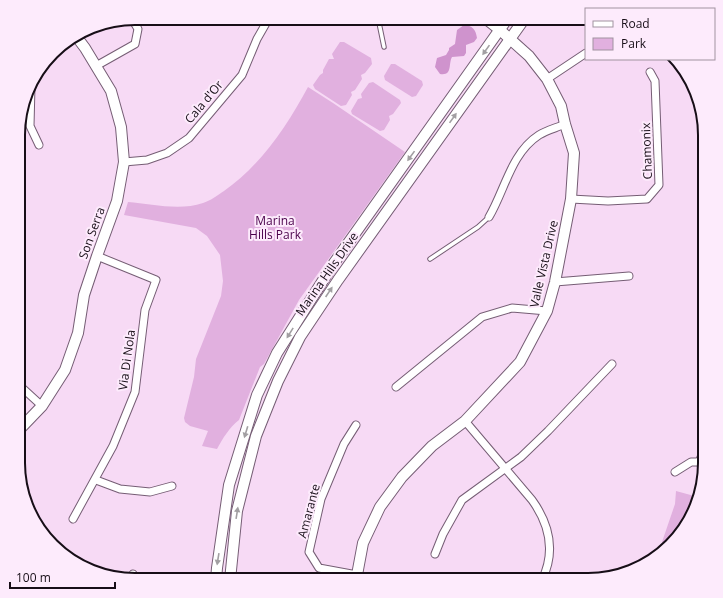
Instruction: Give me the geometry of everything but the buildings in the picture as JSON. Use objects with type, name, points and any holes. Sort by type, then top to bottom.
[{"type":"street","points":[[96,66],[135,44],[138,29],[136,25]]},
{"type":"street","name":"Cala d'Or","points":[[124,162],[147,160],[167,153],[189,138],[242,75],[257,39],[265,25]]},
{"type":"street","name":"Valle Vista Drive","points":[[358,573],[363,543],[380,507],[402,477],[432,446],[465,421],[520,362],[548,311],[571,199],[574,153],[561,106],[547,79],[529,56],[494,25]]},
{"type":"street","name":"Marina Hills Drive","points":[[217,573],[229,485],[257,395],[277,353],[334,263],[503,25]]},
{"type":"street","name":"Marina Hills Drive","points":[[231,573],[237,512],[254,443],[278,381],[300,337],[338,280],[520,25]]},
{"type":"street","name":"Son Serra","points":[[25,424],[42,406],[65,370],[78,333],[84,295],[117,201],[124,162],[121,127],[111,91],[79,41]]},
{"type":"street","points":[[547,79],[585,54]]},
{"type":"street","name":"Chamonix","points":[[571,199],[608,201],[647,199],[659,185],[655,81],[650,72]]},
{"type":"street","points":[[31,101],[30,126],[39,144]]},
{"type":"street","points":[[489,217],[496,206],[514,165],[525,147],[540,134],[565,124]]},
{"type":"street","name":"Via Di Nola","points":[[73,519],[96,480],[113,446],[134,392],[145,310],[156,280],[97,256]]},
{"type":"street","points":[[555,282],[629,276]]},
{"type":"street","points":[[396,387],[482,317],[512,308],[548,311]]},
{"type":"street","points":[[435,554],[443,534],[462,500],[521,457],[612,364]]},
{"type":"street","points":[[25,390],[42,406]]},
{"type":"street","points":[[465,421],[541,512],[548,527],[550,544],[549,559],[544,573]]},
{"type":"street","name":"Amarante","points":[[340,573],[319,568],[309,552],[321,499],[344,444],[356,425]]},
{"type":"street","points":[[675,472],[691,462],[698,463]]},
{"type":"street","points":[[96,480],[120,489],[150,492],[172,486]]},
{"type":"lane","points":[[379,25],[384,47]]},
{"type":"lane","points":[[430,259],[478,227],[489,217]]},
{"type":"green space","points":[[340,42],[344,42],[371,58],[372,64],[365,73],[361,75],[362,79],[355,90],[351,92],[352,95],[346,105],[341,106],[315,89],[313,85],[323,73],[329,59],[334,59],[332,54]]},
{"type":"green space","points":[[391,64],[395,64],[422,81],[423,85],[416,96],[412,97],[385,80],[384,76]]},
{"type":"green space","points":[[373,82],[400,100],[401,103],[393,114],[389,116],[390,120],[384,130],[380,131],[352,114],[351,111],[358,99],[362,98],[361,94],[369,83]]},
{"type":"green space","name":"Marina Hills Park","points":[[308,87],[405,152],[299,300],[264,364],[260,367],[239,420],[226,433],[217,449],[202,446],[208,431],[190,426],[185,422],[184,418],[194,377],[196,359],[221,296],[223,281],[220,255],[207,236],[196,228],[124,215],[128,202],[175,207],[194,205],[214,198],[237,181],[261,157],[282,130]]},
{"type":"green space","points":[[676,491],[693,496],[687,512],[680,524],[664,543],[662,542],[675,504]]},
{"type":"shaded area","points":[[464,25],[473,28],[477,38],[474,42],[466,45],[466,53],[464,56],[452,57],[447,73],[440,74],[435,67],[437,58],[446,55],[449,48],[455,44],[457,30]]}]
